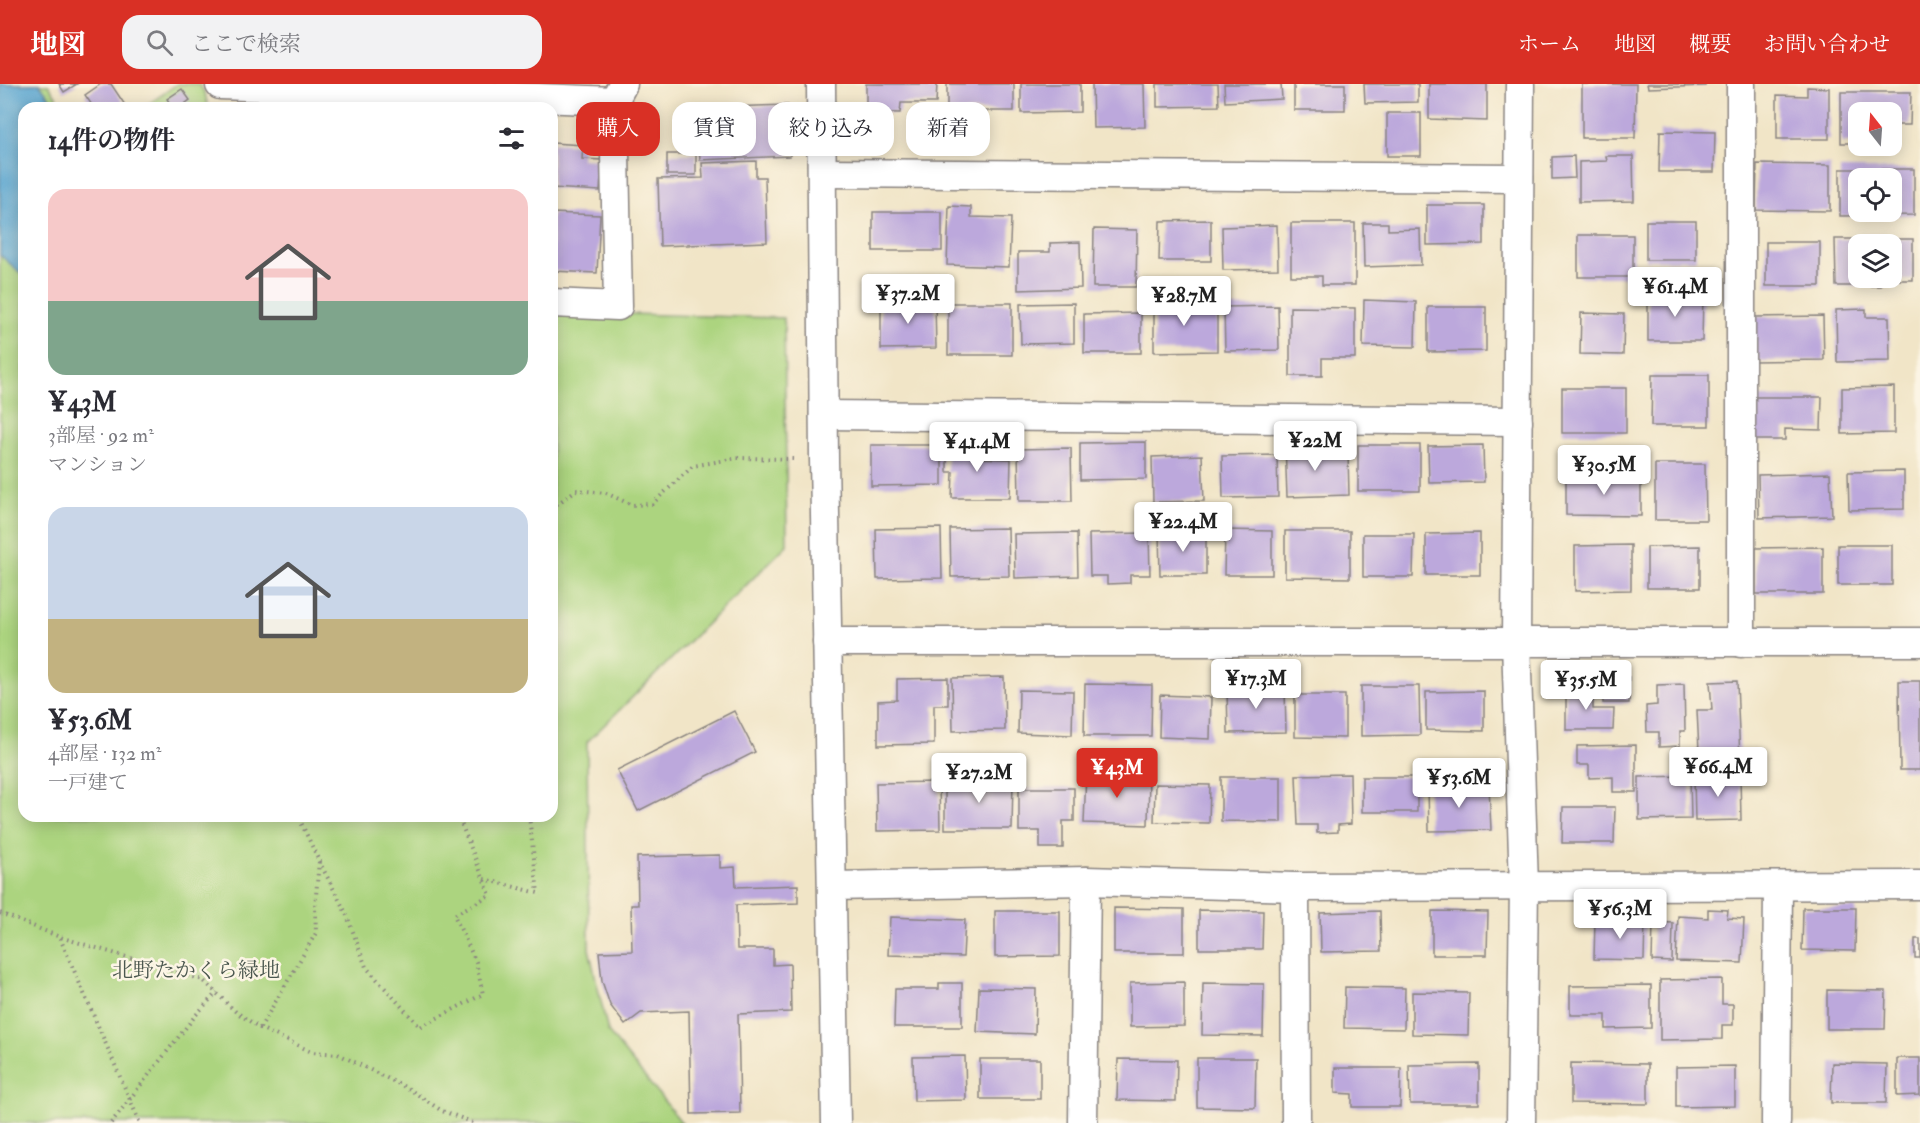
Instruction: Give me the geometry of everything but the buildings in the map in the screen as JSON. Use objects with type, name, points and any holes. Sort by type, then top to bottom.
[{"type":"street","points":[[821,84],[824,459],[836,1123]]},
{"type":"street","points":[[1520,84],[1516,641],[1524,886],[1521,1123]]},
{"type":"street","points":[[1741,84],[1741,643]]},
{"type":"street","points":[[220,92],[618,92],[618,306],[558,303]]},
{"type":"street","points":[[823,173],[1519,178]]},
{"type":"street","points":[[824,415],[1518,421]]},
{"type":"street","points":[[828,642],[1920,642]]},
{"type":"street","points":[[833,886],[1086,881],[1295,887],[1920,885]]},
{"type":"street","points":[[1083,1123],[1086,881]]},
{"type":"street","points":[[1295,887],[1296,1123]]},
{"type":"street","points":[[1776,1123],[1778,887]]},
{"type":"path","points":[[558,504],[576,490],[606,493],[632,505],[652,504],[693,466],[737,458],[824,459]]},
{"type":"path","points":[[301,822],[346,913],[366,967],[420,1027],[483,994],[476,962],[454,915],[490,895],[460,822]]},
{"type":"path","points":[[484,879],[538,893],[530,822]]},
{"type":"path","points":[[260,1029],[316,933],[315,907],[319,861]]},
{"type":"path","points":[[0,913],[60,937],[180,971],[203,980],[218,992],[236,1012],[260,1029],[312,1052],[338,1054],[409,1089],[442,1111],[475,1123]]},
{"type":"path","points":[[60,937],[140,1123]]},
{"type":"path","points":[[111,1123],[195,1016],[218,992]]},
{"type":"green space","name":"北野たかくら緑地","points":[[0,84],[48,84],[60,102],[18,102],[18,822],[558,822],[558,312],[784,318],[787,545],[587,742],[589,949],[608,1032],[682,1123],[0,1123]]},
{"type":"green space","points":[[177,84],[199,84],[205,93],[207,102],[152,102]]},
{"type":"water","points":[[0,84],[40,84],[53,102],[18,102],[18,271],[0,255]]}]
